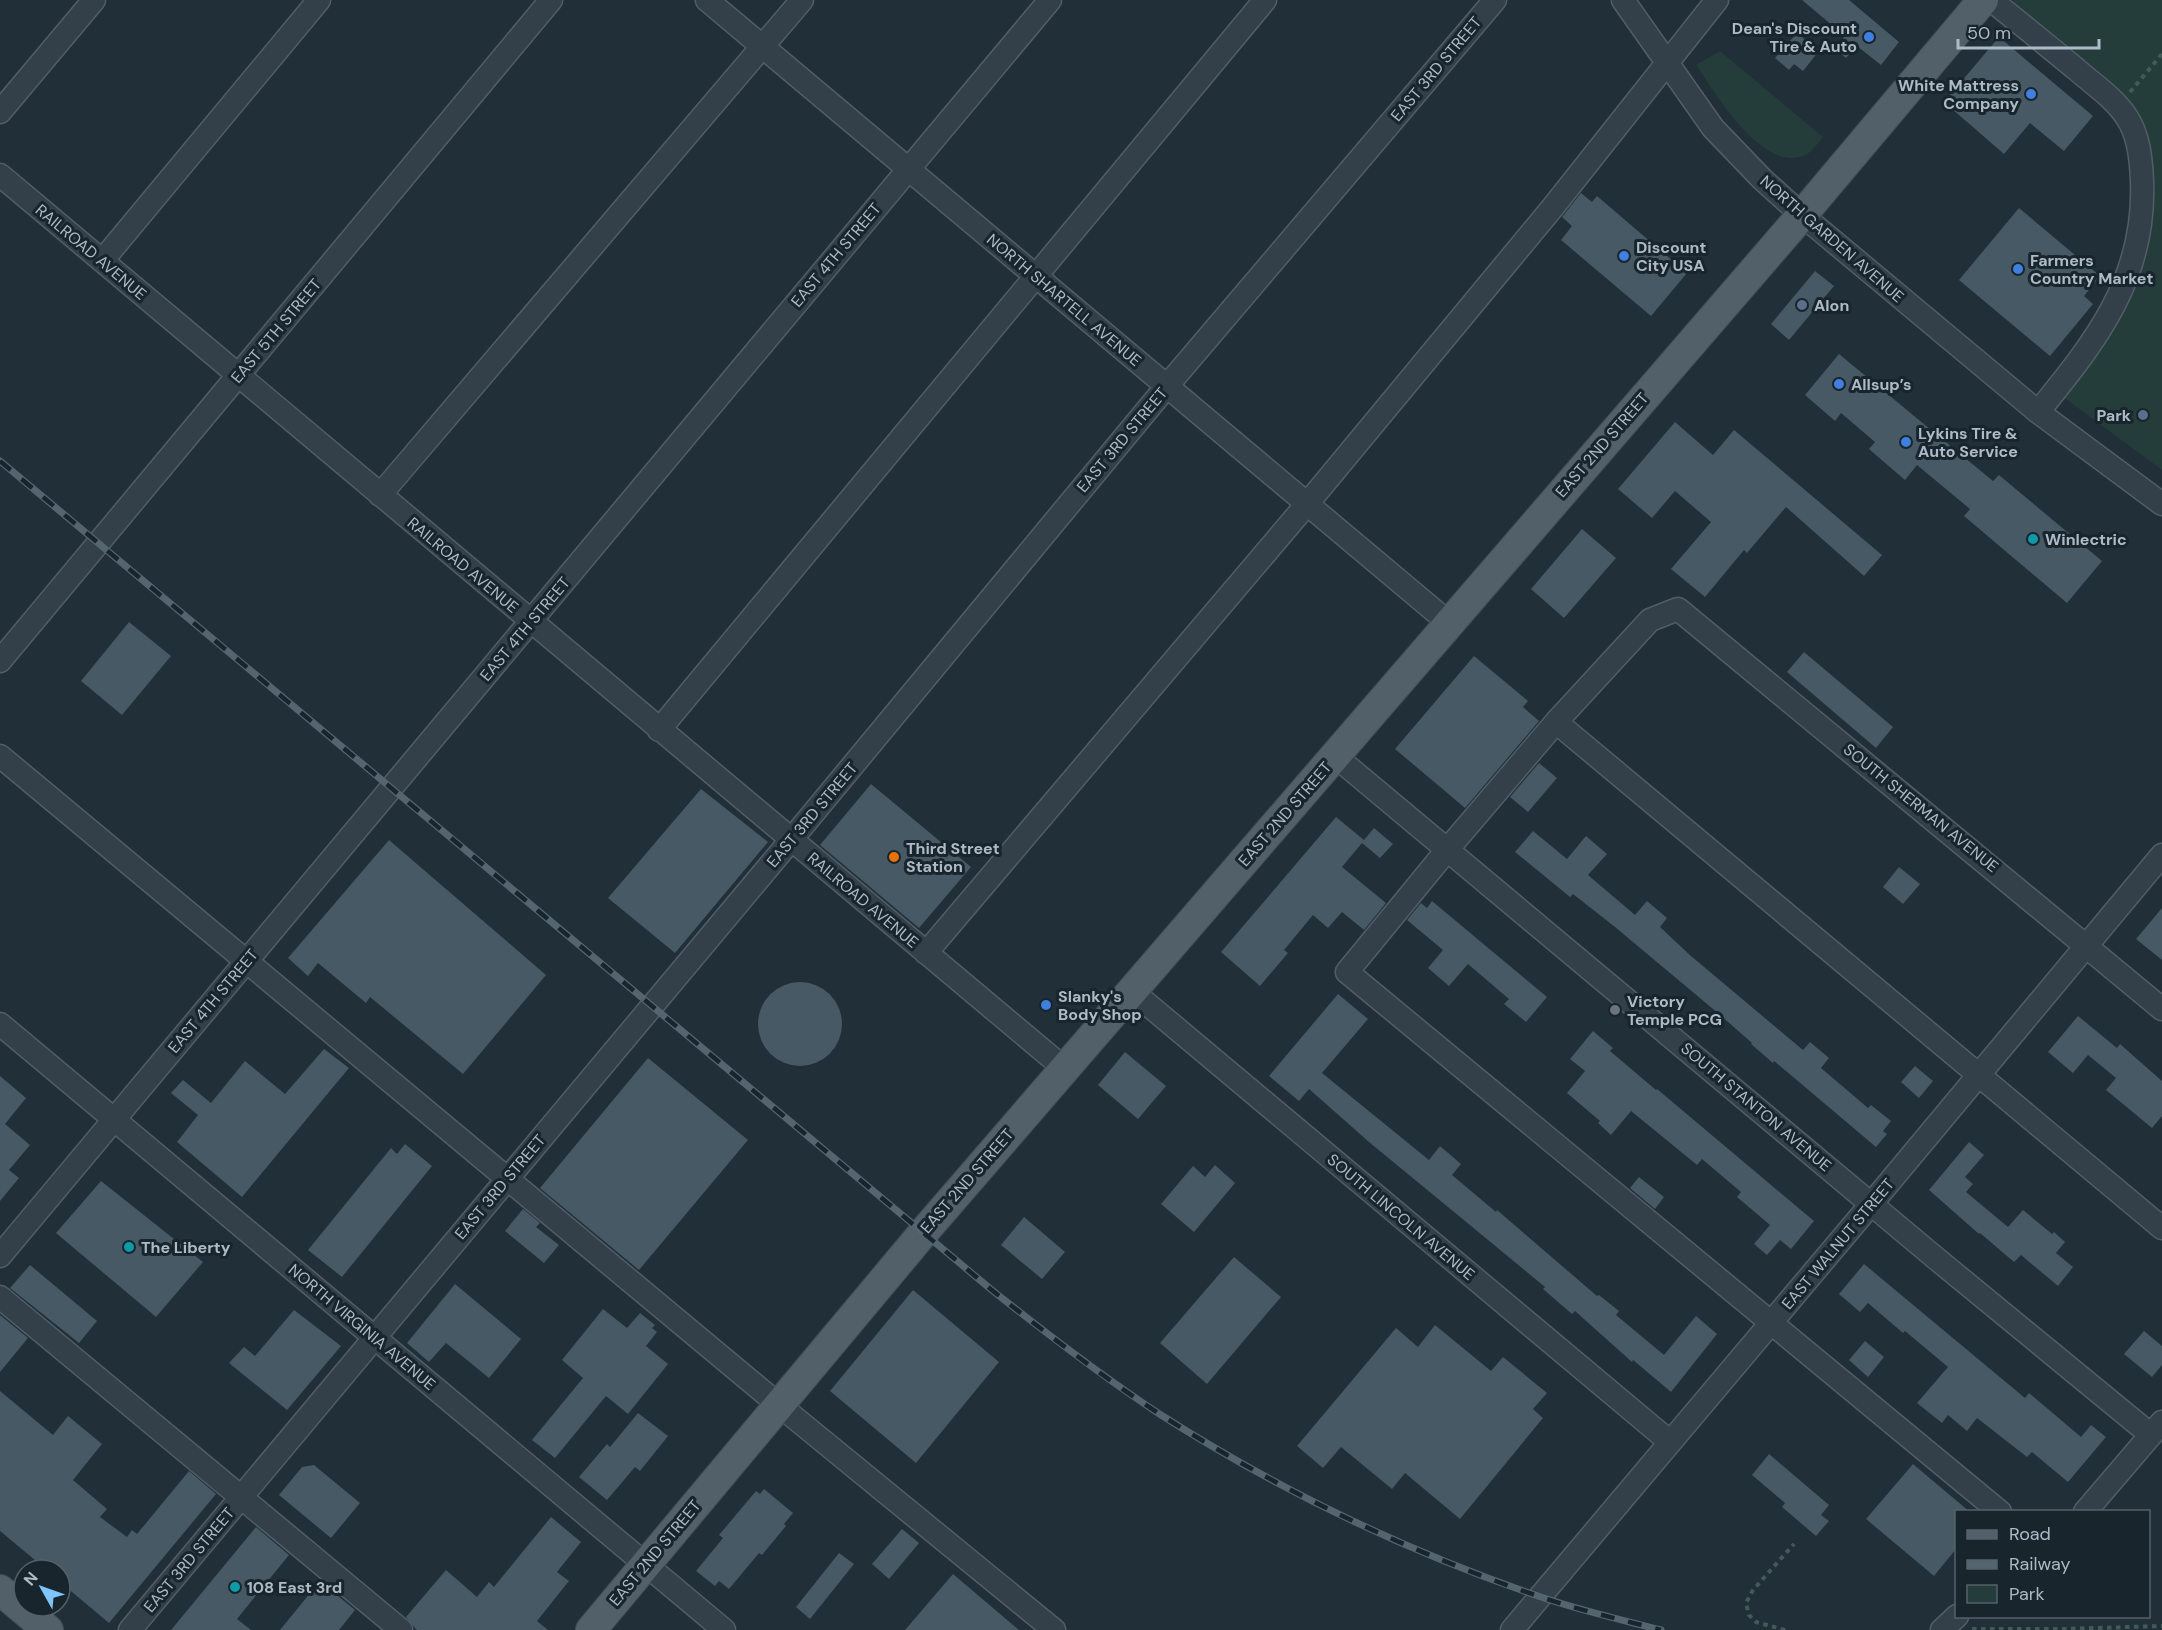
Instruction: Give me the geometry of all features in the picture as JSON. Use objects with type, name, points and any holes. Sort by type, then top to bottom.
[{"type":"main road","name":"EAST 2ND STREET","points":[[591,1630],[922,1233],[1133,992],[1803,215],[1983,0]]},
{"type":"main road","points":[[0,1590],[48,1630]]},
{"type":"street","points":[[0,112],[94,0]]},
{"type":"street","points":[[102,261],[319,0]]},
{"type":"street","name":"EAST 5TH STREET","points":[[0,661],[551,0]]},
{"type":"street","name":"NORTH SHARTELL AVENUE","points":[[707,0],[1449,623]]},
{"type":"street","points":[[380,495],[802,0]]},
{"type":"street","name":"EAST 4TH STREET","points":[[0,1256],[1050,0]]},
{"type":"street","points":[[659,730],[1264,0]]},
{"type":"street","name":"EAST 3RD STREET","points":[[130,1630],[791,840],[1167,386],[1495,0]]},
{"type":"street","name":"NORTH GARDEN AVENUE","points":[[1623,0],[1727,145],[1803,215],[2038,412],[2162,504]]},
{"type":"street","points":[[926,953],[1307,504],[1553,207],[1716,0]]},
{"type":"street","points":[[1991,0],[2118,106],[2134,130],[2142,172],[2141,207],[2135,248],[2126,282],[2096,336],[2038,412]]},
{"type":"street","name":"RAILROAD AVENUE","points":[[0,175],[1065,1069]]},
{"type":"street","name":"SOUTH SHERMAN AVENUE","points":[[1556,722],[1650,620],[1678,609],[2162,1009]]},
{"type":"street","points":[[1998,1510],[1347,972],[1556,722],[2162,1228]]},
{"type":"street","points":[[0,756],[779,1405],[1054,1630]]},
{"type":"street","name":"SOUTH STANTON AVENUE","points":[[1335,756],[1938,1260],[2156,1429]]},
{"type":"street","name":"EAST WALNUT STREET","points":[[1512,1630],[1979,1076],[2162,855]]},
{"type":"street","name":"SOUTH LINCOLN AVENUE","points":[[1133,992],[1670,1442]]},
{"type":"street","name":"NORTH VIRGINIA AVENUE","points":[[0,1024],[724,1630]]},
{"type":"street","points":[[0,1297],[401,1630]]},
{"type":"street","points":[[2087,1510],[2156,1429]]},
{"type":"street","points":[[1942,1630],[1957,1618]]},
{"type":"path","points":[[1785,1630],[1756,1622],[1749,1615],[1746,1603],[1753,1590],[1794,1544]]},
{"type":"path","points":[[1963,1630],[2162,1626]]},
{"type":"green space","points":[[2014,0],[2162,0],[2162,470],[2055,391],[2130,269],[2134,130],[2005,11]]},
{"type":"green space","points":[[1720,51],[1823,137],[1812,151],[1803,156],[1787,158],[1771,152],[1741,127],[1696,65]]},
{"type":"building","points":[[1802,0],[1849,0],[1899,42],[1881,65],[1857,46],[1846,58],[1835,49],[1845,36]]},
{"type":"building","points":[[1797,33],[1819,51],[1803,71],[1794,64],[1789,70],[1775,58]]},
{"type":"building","name":"White Mattress Company","points":[[1999,37],[2093,116],[2064,151],[2030,123],[2004,154],[1944,102]]},
{"type":"building","name":"Discount City USA","points":[[1581,193],[1592,202],[1597,196],[1687,273],[1651,316],[1561,240],[1572,226],[1562,217]]},
{"type":"building","points":[[2019,208],[2100,276],[2084,296],[2093,304],[2050,356],[1959,280]]},
{"type":"building","name":"Alon","points":[[1815,271],[1834,286],[1789,340],[1771,324]]},
{"type":"building","points":[[1839,354],[1993,481],[1999,475],[2102,561],[2067,603],[1964,516],[1970,509],[1917,465],[1905,480],[1869,449],[1875,442],[1841,413],[1835,421],[1805,395]]},
{"type":"building","points":[[1675,422],[1713,455],[1734,430],[1882,555],[1864,576],[1786,507],[1747,553],[1744,550],[1705,597],[1671,569],[1711,522],[1675,491],[1652,518],[1618,489]]},
{"type":"building","points":[[1582,529],[1616,558],[1564,618],[1531,589]]},
{"type":"building","points":[[129,622],[171,656],[122,715],[81,681]]},
{"type":"building","points":[[1804,652],[1893,727],[1876,748],[1787,672]]},
{"type":"building","points":[[1474,656],[1528,701],[1523,707],[1539,721],[1465,808],[1395,749]]},
{"type":"building","points":[[1539,763],[1557,778],[1528,812],[1510,797]]},
{"type":"building","name":"Third Street Station","points":[[871,784],[971,867],[919,928],[820,845]]},
{"type":"building","points":[[701,789],[768,842],[675,953],[608,898]]},
{"type":"building","points":[[1336,817],[1364,840],[1374,828],[1393,844],[1380,858],[1362,843],[1342,867],[1386,903],[1364,930],[1342,912],[1328,928],[1313,915],[1284,950],[1288,953],[1260,986],[1221,952]]},
{"type":"building","points":[[1533,831],[1567,859],[1586,836],[1607,854],[1588,875],[1635,915],[1647,901],[1667,918],[1660,927],[1691,956],[1803,1050],[1810,1042],[1829,1058],[1821,1068],[1868,1108],[1871,1105],[1891,1121],[1883,1131],[1887,1134],[1876,1147],[1774,1061],[1773,1063],[1719,1014],[1615,927],[1573,894],[1570,897],[1515,852]]},
{"type":"building","points":[[389,840],[546,975],[463,1074],[370,997],[366,1003],[318,963],[308,976],[288,958]]},
{"type":"building","points":[[1899,867],[1920,884],[1903,904],[1883,887]]},
{"type":"building","points":[[1432,901],[1547,997],[1526,1022],[1504,1004],[1509,999],[1468,964],[1449,986],[1428,968],[1443,950],[1407,920],[1421,903],[1427,908]]},
{"type":"building","points":[[2162,908],[2162,960],[2136,939]]},
{"type":"building","points":[[800,982],[816,985],[830,994],[839,1008],[842,1024],[839,1040],[830,1054],[816,1063],[800,1066],[784,1063],[770,1054],[761,1040],[758,1024],[761,1008],[770,994],[784,985]]},
{"type":"building","points":[[1338,994],[1368,1019],[1322,1073],[1429,1160],[1440,1146],[1461,1164],[1452,1175],[1496,1212],[1497,1210],[1597,1296],[1599,1295],[1619,1311],[1616,1315],[1664,1355],[1696,1316],[1717,1334],[1671,1392],[1633,1360],[1632,1362],[1575,1311],[1572,1314],[1543,1289],[1545,1287],[1369,1142],[1309,1089],[1299,1101],[1269,1076]]},
{"type":"building","points":[[2078,1016],[2117,1048],[2120,1044],[2162,1081],[2162,1116],[2152,1128],[2106,1090],[2116,1078],[2088,1055],[2073,1073],[2048,1052]]},
{"type":"building","points":[[1593,1031],[1613,1048],[1610,1051],[1814,1221],[1791,1249],[1780,1240],[1767,1255],[1754,1244],[1770,1225],[1737,1197],[1741,1192],[1702,1159],[1697,1165],[1631,1111],[1611,1135],[1598,1123],[1600,1121],[1567,1093],[1585,1071],[1570,1059]]},
{"type":"building","points":[[324,1049],[349,1068],[242,1197],[177,1142],[198,1115],[171,1093],[183,1080],[211,1103],[245,1061],[285,1094]]},
{"type":"building","points":[[1125,1052],[1166,1086],[1138,1119],[1098,1085]]},
{"type":"building","points":[[648,1058],[748,1140],[639,1270],[540,1188]]},
{"type":"building","points":[[1915,1066],[1933,1081],[1919,1098],[1901,1082]]},
{"type":"building","points":[[0,1076],[26,1098],[5,1124],[30,1145],[9,1170],[19,1178],[0,1201]]},
{"type":"building","points":[[1969,1142],[1984,1155],[1965,1177],[1973,1184],[1966,1192],[2008,1227],[2023,1210],[2065,1242],[2056,1253],[2073,1267],[2058,1286],[2021,1255],[2014,1262],[1929,1190]]},
{"type":"building","points":[[405,1144],[432,1166],[342,1277],[308,1250],[391,1148],[397,1154]]},
{"type":"building","points":[[1215,1165],[1235,1183],[1194,1232],[1161,1204],[1193,1166],[1205,1177]]},
{"type":"building","points":[[1639,1177],[1664,1197],[1655,1209],[1630,1188]]},
{"type":"building","name":"The Liberty","points":[[101,1181],[203,1262],[156,1317],[56,1233]]},
{"type":"building","points":[[523,1209],[540,1223],[536,1227],[559,1245],[544,1263],[505,1231]]},
{"type":"building","points":[[1024,1217],[1065,1252],[1042,1279],[1001,1245]]},
{"type":"building","points":[[1234,1257],[1281,1297],[1207,1384],[1160,1343]]},
{"type":"building","points":[[1864,1264],[2025,1398],[2029,1393],[2081,1437],[2091,1425],[2106,1437],[2068,1482],[2032,1452],[2027,1457],[1977,1418],[1967,1431],[1948,1415],[1942,1423],[1917,1403],[1948,1367],[1868,1303],[1860,1312],[1839,1294]]},
{"type":"building","points":[[30,1265],[97,1321],[79,1343],[10,1288]]},
{"type":"building","points":[[455,1284],[521,1339],[489,1378],[446,1343],[429,1362],[407,1343]]},
{"type":"building","points":[[913,1290],[999,1362],[916,1463],[830,1391]]},
{"type":"building","points":[[603,1309],[627,1328],[640,1313],[655,1325],[652,1328],[657,1332],[646,1346],[668,1364],[628,1414],[606,1396],[555,1458],[532,1440],[583,1378],[562,1360]]},
{"type":"building","points":[[294,1310],[341,1346],[287,1410],[229,1363],[244,1347],[255,1356]]},
{"type":"building","points":[[0,1315],[28,1338],[0,1372]]},
{"type":"building","points":[[1435,1325],[1491,1371],[1503,1357],[1547,1393],[1533,1409],[1543,1418],[1460,1519],[1405,1473],[1392,1489],[1341,1447],[1323,1468],[1297,1446],[1396,1328],[1418,1347]]},
{"type":"building","points":[[2144,1331],[2162,1346],[2162,1365],[2152,1377],[2124,1354]]},
{"type":"building","points":[[1865,1341],[1884,1357],[1868,1377],[1849,1360]]},
{"type":"building","points":[[0,1391],[53,1435],[68,1416],[102,1444],[73,1480],[107,1509],[100,1517],[127,1537],[132,1530],[137,1534],[189,1471],[216,1494],[109,1623],[72,1592],[72,1558],[33,1558],[0,1531]]},
{"type":"building","points":[[638,1413],[668,1436],[640,1471],[635,1467],[607,1500],[579,1477],[607,1444],[610,1447]]},
{"type":"building","points":[[1769,1454],[1829,1505],[1821,1515],[1829,1521],[1816,1536],[1782,1507],[1785,1503],[1752,1475]]},
{"type":"building","points":[[1913,1464],[1968,1510],[1955,1510],[1955,1550],[1934,1576],[1866,1519]]},
{"type":"building","points":[[314,1465],[360,1503],[331,1538],[279,1495],[302,1467]]},
{"type":"building","points":[[764,1489],[793,1513],[784,1524],[786,1526],[762,1555],[759,1553],[729,1589],[719,1581],[715,1586],[696,1571],[723,1538],[719,1535],[756,1491],[760,1494]]},
{"type":"building","points":[[551,1517],[581,1542],[557,1572],[569,1581],[537,1621],[548,1630],[417,1630],[406,1617],[446,1570],[477,1597],[489,1582],[494,1587]]},
{"type":"building","name":"108 East 3rd","points":[[256,1527],[289,1555],[237,1619],[251,1630],[171,1630]]},
{"type":"building","points":[[902,1529],[919,1543],[889,1579],[872,1564]]},
{"type":"building","points":[[839,1553],[854,1564],[810,1619],[796,1607]]},
{"type":"building","points":[[953,1574],[1019,1630],[905,1630]]},
{"type":"building","points":[[320,1581],[355,1610],[339,1630],[280,1630]]},
{"type":"railway","points":[[0,461],[993,1291],[1118,1386],[1161,1415],[1251,1469],[1392,1539],[1538,1596],[1661,1630]]},
{"type":"place","name":"Dean's Discount Tire & Auto","points":[[1869,37]]},
{"type":"place","name":"White Mattress Company","points":[[2031,94]]},
{"type":"place","name":"Discount City USA","points":[[1624,256]]},
{"type":"place","name":"Farmers Country Market","points":[[2018,269]]},
{"type":"place","name":"Alon","points":[[1802,305]]},
{"type":"place","name":"Allsup’s","points":[[1839,384]]},
{"type":"place","name":"Park","points":[[2143,415]]},
{"type":"place","name":"Lykins Tire & Auto Service","points":[[1906,442]]},
{"type":"place","name":"Winlectric","points":[[2033,539]]},
{"type":"place","name":"Third Street Station","points":[[894,857]]},
{"type":"place","name":"Slanky's Body Shop","points":[[1046,1005]]},
{"type":"place","name":"Victory Temple PCG","points":[[1615,1010]]},
{"type":"place","name":"The Liberty","points":[[129,1247]]},
{"type":"place","name":"108 East 3rd","points":[[235,1587]]}]
